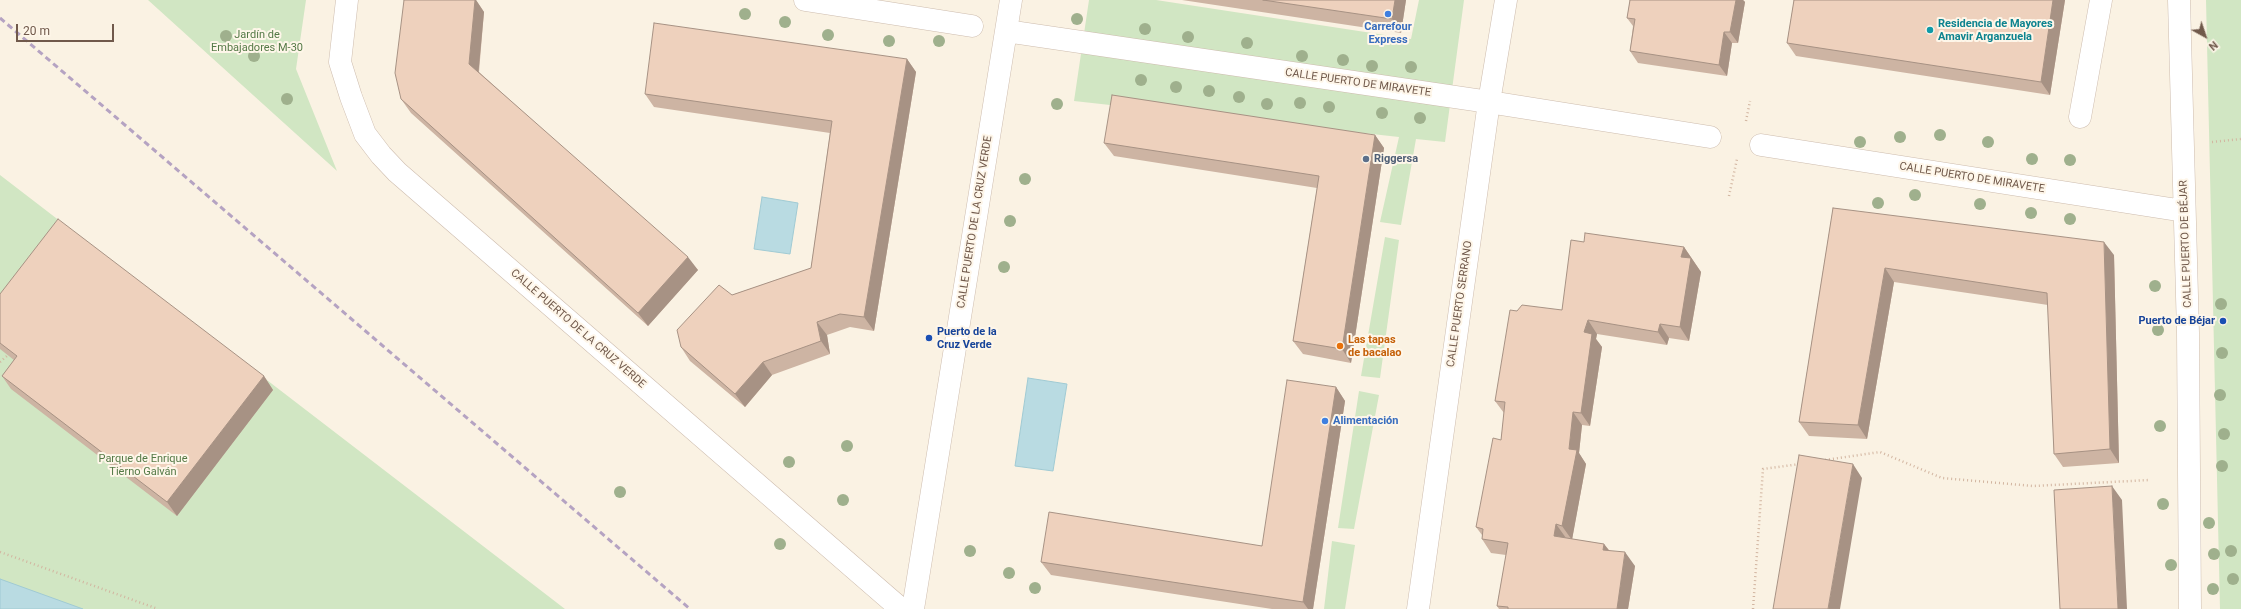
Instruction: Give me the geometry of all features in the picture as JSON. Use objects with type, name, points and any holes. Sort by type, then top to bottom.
[{"type":"street","name":"CALLE PUERTO DE LA CRUZ VERDE","points":[[347,0],[340,62],[365,134],[381,155],[451,219],[901,609]]},
{"type":"street","points":[[805,0],[972,26]]},
{"type":"street","name":"CALLE PUERTO DE LA CRUZ VERDE","points":[[913,609],[1011,0]]},
{"type":"street","name":"CALLE PUERTO SERRANO","points":[[1418,609],[1489,102],[1506,0]]},
{"type":"street","points":[[2080,117],[2101,0]]},
{"type":"street","name":"CALLE PUERTO DE BÉJAR","points":[[2179,0],[2188,333],[2190,609]]},
{"type":"street","name":"CALLE PUERTO DE MIRAVETE","points":[[1006,31],[1489,102],[1710,137]]},
{"type":"street","name":"CALLE PUERTO DE MIRAVETE","points":[[1761,145],[2184,211]]},
{"type":"path","points":[[2211,142],[2241,139]]},
{"type":"path","points":[[0,362],[8,355]]},
{"type":"path","points":[[1818,461],[1880,452],[1942,478],[2033,486],[2150,480]]},
{"type":"path","points":[[1753,609],[1763,469],[1802,463]]},
{"type":"path","points":[[0,552],[158,609]]},
{"type":"green space","name":"Jardín de Embajadores M-30","points":[[148,0],[306,0],[296,69],[337,171]]},
{"type":"green space","points":[[1089,0],[1156,0],[1411,39],[1419,0],[1464,0],[1445,142],[1416,139],[1401,225],[1380,222],[1399,137],[1074,101]]},
{"type":"green space","points":[[2206,0],[2241,0],[2241,609],[2220,609]]},
{"type":"green space","name":"Parque de Enrique Tierno Galván","points":[[0,175],[565,609],[0,609]]},
{"type":"green space","points":[[1385,237],[1399,240],[1380,378],[1361,376]]},
{"type":"green space","points":[[1359,391],[1379,395],[1354,529],[1338,528]]},
{"type":"green space","points":[[1332,541],[1355,545],[1345,609],[1324,609]]},
{"type":"water","points":[[762,197],[798,203],[790,254],[754,249]]},
{"type":"water","points":[[1028,378],[1067,384],[1053,471],[1015,466]]},
{"type":"water","points":[[0,579],[83,609],[0,609]]},
{"type":"building","points":[[404,0],[475,0],[469,64],[688,257],[638,313],[401,99],[395,73]]},
{"type":"building","points":[[1263,0],[1395,0],[1392,19]]},
{"type":"building","points":[[1630,0],[1736,0],[1730,32],[1724,32],[1719,65],[1630,51],[1635,19],[1627,18]]},
{"type":"building","name":"Residencia de Mayores Amavir Arganzuela","points":[[1794,0],[2053,0],[2041,82],[1787,43]]},
{"type":"building","points":[[654,23],[907,59],[864,317],[840,314],[817,322],[821,341],[763,362],[735,394],[681,347],[677,330],[719,285],[732,295],[811,268],[832,121],[645,94]]},
{"type":"building","points":[[1112,95],[1375,135],[1342,349],[1293,341],[1319,176],[1104,143]]},
{"type":"building","points":[[1833,208],[2104,242],[2110,449],[2054,454],[2047,293],[1885,268],[1858,425],[1799,422]]},
{"type":"building","points":[[58,219],[264,376],[167,502],[2,376],[17,356],[0,343],[0,294]]},
{"type":"building","points":[[1585,233],[1684,247],[1681,257],[1691,258],[1680,327],[1660,324],[1658,332],[1588,320],[1584,332],[1592,334],[1581,413],[1573,412],[1569,449],[1577,450],[1562,526],[1556,524],[1554,536],[1604,544],[1603,550],[1625,552],[1617,609],[1508,609],[1508,607],[1497,606],[1508,543],[1482,539],[1483,529],[1476,527],[1493,438],[1501,440],[1505,402],[1495,401],[1510,310],[1517,311],[1522,305],[1562,310],[1571,240],[1584,242]]},
{"type":"building","points":[[1287,380],[1336,387],[1303,602],[1041,562],[1049,512],[1262,546]]},
{"type":"building","points":[[1799,455],[1853,464],[1828,609],[1773,609]]},
{"type":"building","points":[[2112,486],[2118,609],[2060,609],[2054,490]]},
{"type":"railway","points":[[0,18],[690,609]]},
{"type":"place","name":"Carrefour Express","points":[[1388,14]]},
{"type":"place","name":"Residencia de Mayores Amavir Arganzuela","points":[[1930,30]]},
{"type":"place","name":"Riggersa","points":[[1366,159]]},
{"type":"place","name":"Puerto de Béjar","points":[[2223,321]]},
{"type":"place","name":"Puerto de la Cruz Verde","points":[[929,338]]},
{"type":"place","name":"Las tapas de bacalao","points":[[1340,346]]},
{"type":"place","name":"Alimentación","points":[[1325,421]]}]
